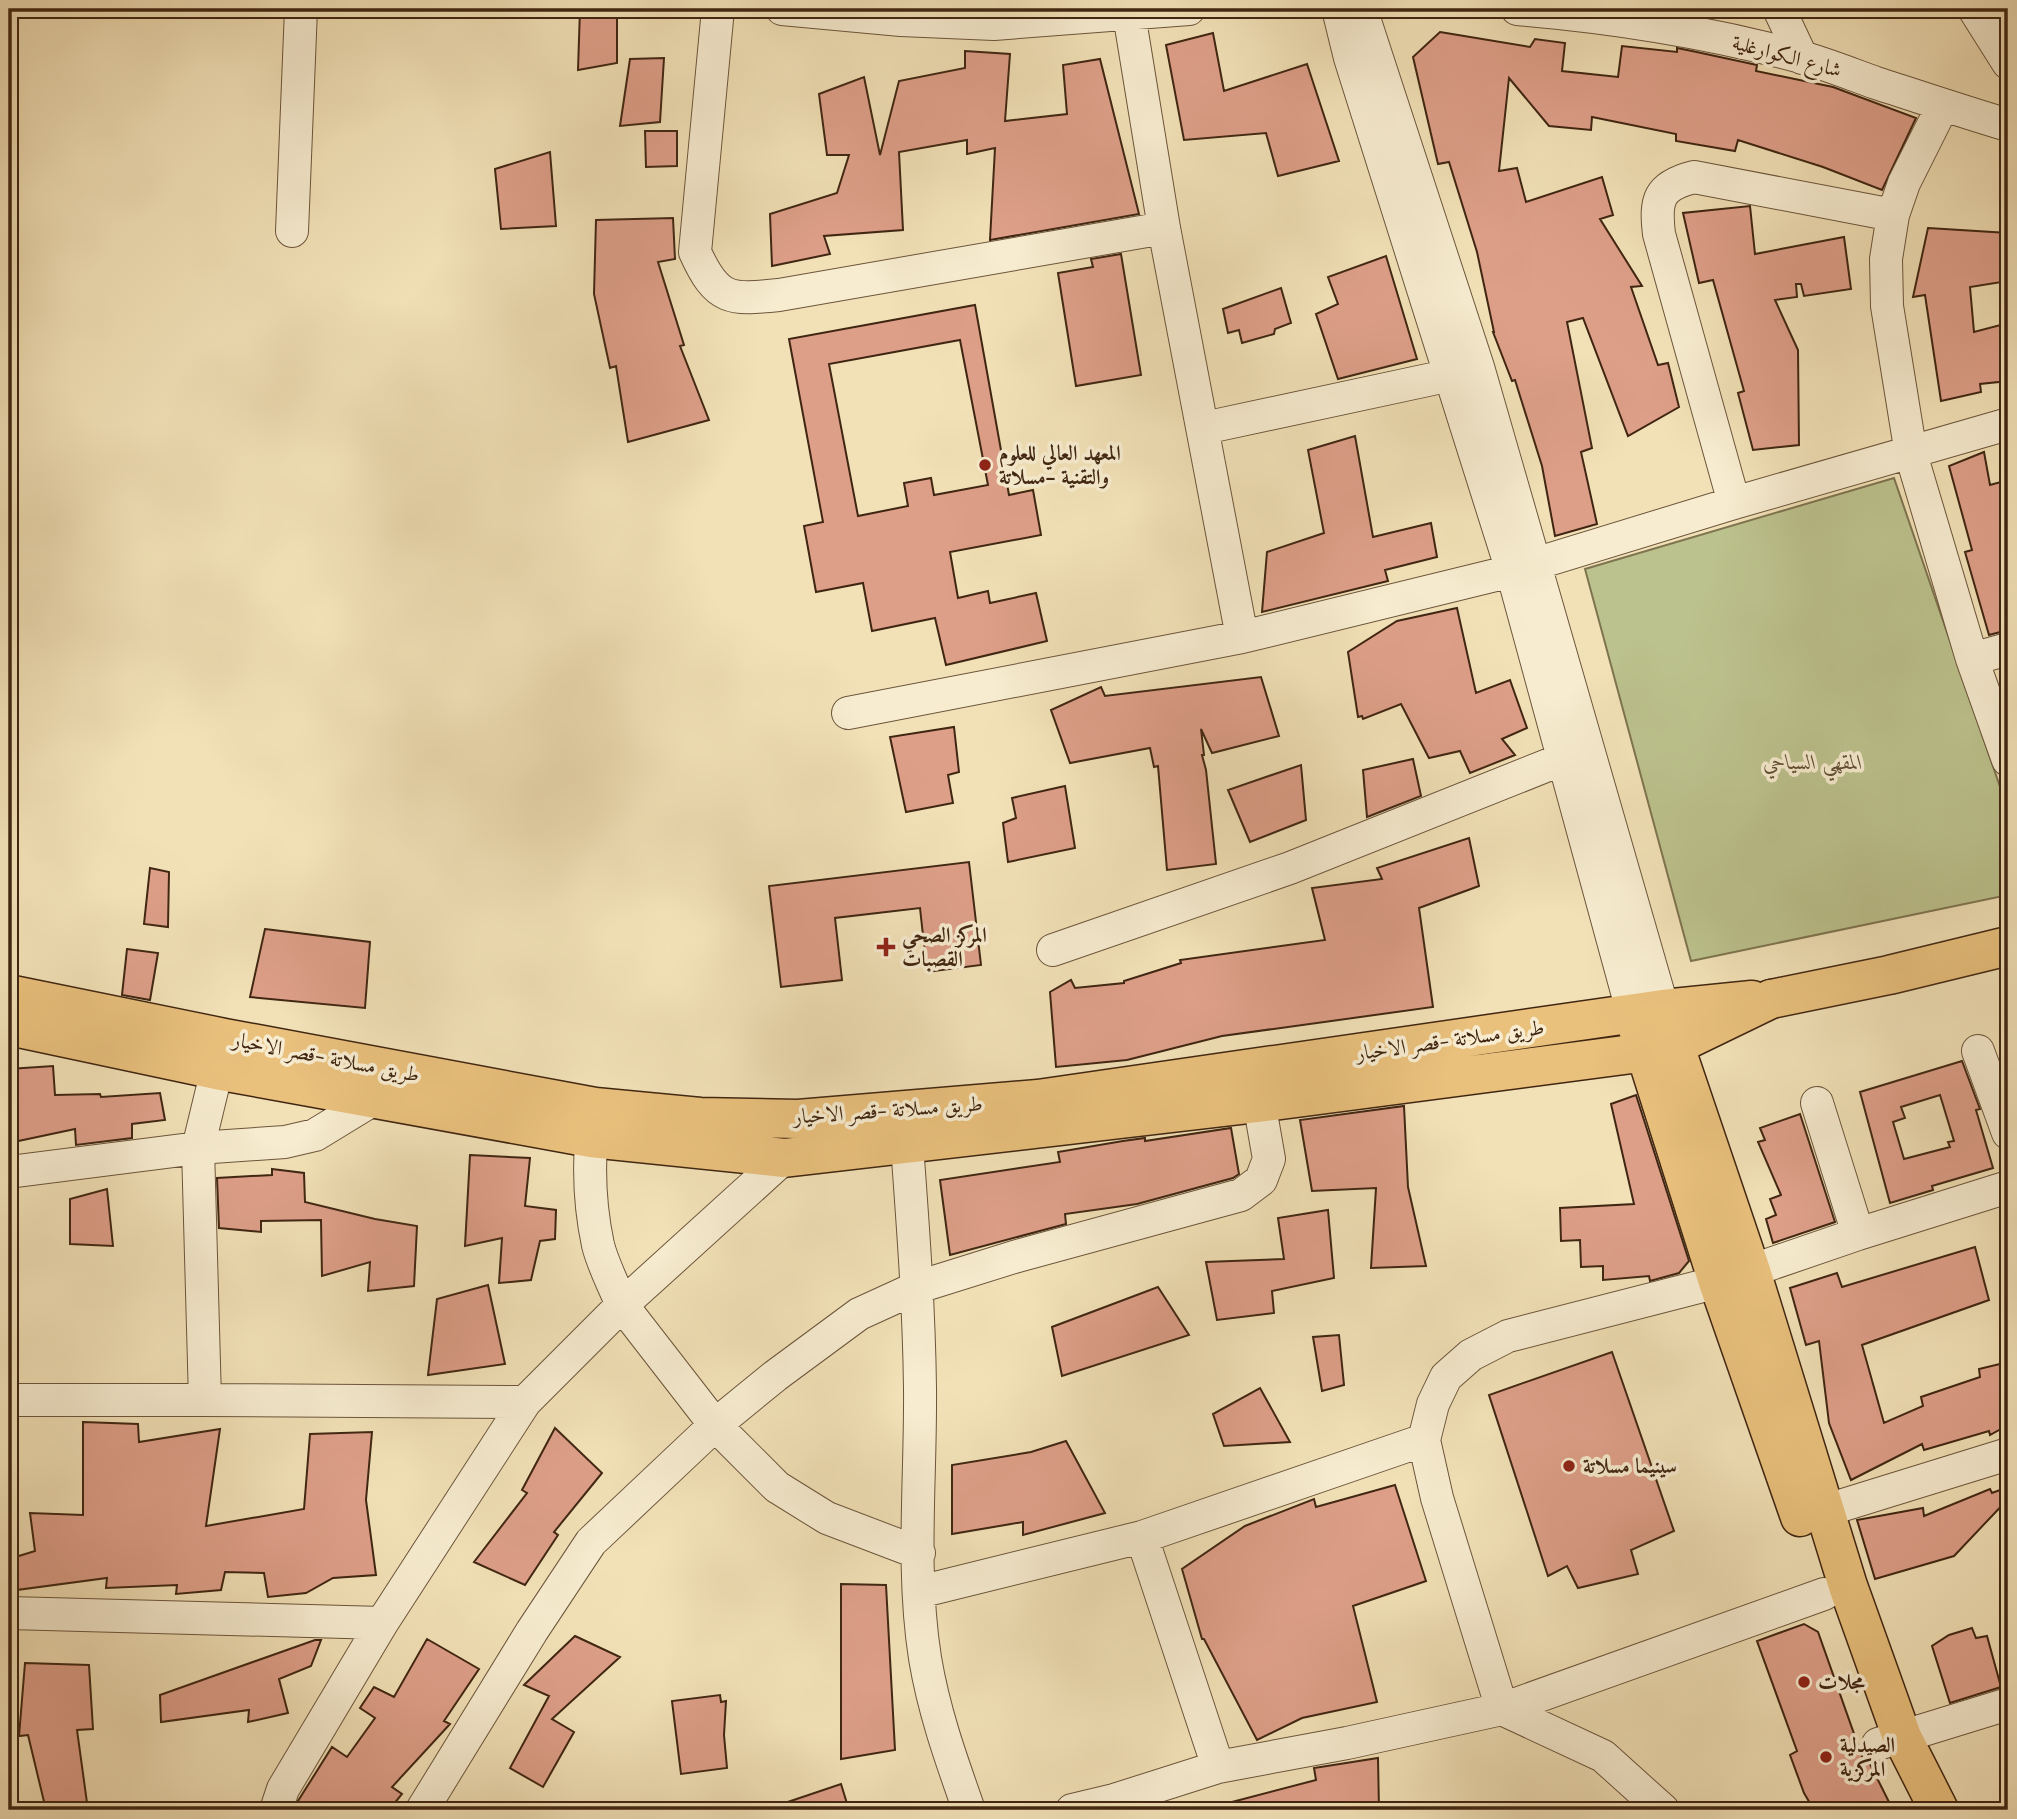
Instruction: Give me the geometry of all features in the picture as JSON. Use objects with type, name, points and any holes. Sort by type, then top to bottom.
[{"type":"main road","points":[[1256,1085],[1660,1049],[1772,999],[1889,975],[2008,946]]},
{"type":"main road","name":"طريق مسلاتة -قصر الاخيار","points":[[9,994],[221,1054],[593,1123],[700,1117],[798,1119],[904,1128],[1038,1099],[1256,1085],[1648,1012],[1727,1001],[1772,999]]},
{"type":"main road","points":[[1648,1012],[1812,1514],[1890,1741],[1910,1810]]},
{"type":"main road","points":[[9,1026],[221,1054],[374,1099],[593,1123],[785,1158],[904,1128]]},
{"type":"main road","points":[[1812,1514],[1824,1594],[1890,1741],[1939,1810]]},
{"type":"street","points":[[292,231],[301,9]]},
{"type":"street","points":[[718,9],[695,252],[703,270],[719,291],[745,298],[779,295],[1164,228]]},
{"type":"street","points":[[782,9],[901,20],[995,24],[1189,9]]},
{"type":"street","points":[[1338,9],[1350,58],[1451,374],[1523,568],[1648,1012]]},
{"type":"street","points":[[1362,9],[1478,367],[1563,759],[1648,1012]]},
{"type":"street","name":"شارع الكوارغلية","points":[[1517,9],[1571,13],[1693,32],[1802,58],[2008,125]]},
{"type":"street","points":[[1779,9],[1802,58]]},
{"type":"street","points":[[1974,9],[2008,63]]},
{"type":"street","points":[[1129,14],[1164,228],[1242,637]]},
{"type":"street","points":[[1943,105],[1904,183],[1893,215],[1886,259],[1887,306],[1911,454],[1972,659],[2008,760]]},
{"type":"street","points":[[1734,503],[1660,234],[1656,208],[1663,192],[1674,182],[1694,177],[1893,215]]},
{"type":"street","points":[[1204,428],[1451,374]]},
{"type":"street","points":[[848,713],[1242,637],[1523,568],[1734,503],[2008,424]]},
{"type":"street","points":[[1972,659],[2008,649]]},
{"type":"street","points":[[1053,950],[1290,868],[1563,759]]},
{"type":"street","points":[[1978,1051],[2008,1133]]},
{"type":"street","points":[[205,1400],[198,1148],[221,1054]]},
{"type":"street","points":[[422,1810],[532,1631],[591,1542],[715,1425],[775,1376],[859,1314],[918,1287],[1014,1257],[1241,1195],[1261,1180],[1269,1159],[1256,1085]]},
{"type":"street","points":[[9,1172],[198,1148],[285,1142],[314,1135],[374,1099]]},
{"type":"street","points":[[1817,1103],[1858,1234]]},
{"type":"street","points":[[593,1123],[590,1195],[599,1247],[622,1305],[715,1425],[777,1487],[827,1518],[919,1553]]},
{"type":"street","points":[[904,1128],[918,1287],[919,1592],[925,1657],[940,1730],[969,1810]]},
{"type":"street","points":[[276,1810],[283,1788],[382,1623],[525,1402],[622,1305],[785,1158]]},
{"type":"street","points":[[1663,1810],[1603,1756],[1502,1709],[1437,1498],[1424,1440],[1433,1404],[1446,1377],[1471,1355],[1508,1336],[1734,1277],[1858,1234],[2008,1187]]},
{"type":"street","points":[[9,1400],[525,1402]]},
{"type":"street","points":[[919,1592],[1142,1537],[1424,1440]]},
{"type":"street","points":[[1812,1514],[2008,1454]]},
{"type":"street","points":[[1142,1537],[1218,1767]]},
{"type":"street","points":[[1072,1810],[1115,1805],[1218,1767],[1347,1743],[1502,1709],[1824,1594]]},
{"type":"street","points":[[9,1612],[382,1623]]},
{"type":"street","points":[[1890,1741],[2008,1704]]},
{"type":"green space","name":"المقهي السياحي","points":[[1894,478],[2008,810],[2008,895],[1691,961],[1585,569]]},
{"type":"building","points":[[580,9],[617,12],[617,63],[578,70]]},
{"type":"building","points":[[1440,32],[1530,47],[1535,39],[1565,43],[1562,71],[1618,77],[1622,46],[1677,52],[1677,48],[1757,65],[1756,71],[1833,87],[1916,118],[1882,190],[1823,167],[1738,140],[1735,151],[1676,141],[1676,134],[1592,117],[1591,130],[1549,126],[1509,78],[1499,171],[1517,168],[1526,202],[1602,177],[1613,215],[1600,219],[1642,286],[1631,287],[1658,365],[1668,363],[1679,407],[1628,436],[1583,318],[1567,322],[1592,448],[1581,452],[1597,524],[1555,536],[1542,466],[1515,380],[1512,381],[1493,332],[1477,252],[1449,162],[1438,164],[1413,57]]},
{"type":"building","points":[[1213,33],[1224,91],[1307,64],[1339,161],[1278,176],[1266,133],[1184,140],[1166,45]]},
{"type":"building","points":[[965,51],[1010,54],[1005,121],[1067,114],[1063,65],[1100,59],[1139,214],[990,240],[995,148],[967,154],[967,140],[899,152],[903,230],[824,236],[830,254],[772,266],[770,214],[837,193],[849,155],[827,155],[819,94],[864,77],[880,155],[899,81],[965,68]]},
{"type":"building","points":[[664,58],[660,122],[620,126],[630,59]]},
{"type":"building","points":[[645,131],[677,131],[677,166],[646,167]]},
{"type":"building","points":[[550,152],[556,226],[501,229],[495,169]]},
{"type":"building","points":[[1750,206],[1755,254],[1844,237],[1851,289],[1804,296],[1801,284],[1796,284],[1797,297],[1775,300],[1798,350],[1799,445],[1753,450],[1738,393],[1744,391],[1713,280],[1699,283],[1683,213]]},
{"type":"building","points":[[673,218],[675,259],[658,262],[684,345],[680,346],[709,420],[628,442],[616,366],[610,368],[594,294],[596,220]]},
{"type":"building","points":[[1928,228],[2008,233],[2008,281],[1970,287],[1974,332],[2008,323],[2008,381],[1980,384],[1981,392],[1941,401],[1925,295],[1913,297]]},
{"type":"building","points":[[1121,254],[1141,375],[1076,386],[1058,273],[1093,267],[1091,259]]},
{"type":"building","points":[[1386,256],[1417,359],[1338,379],[1316,314],[1338,304],[1328,277]]},
{"type":"building","points":[[1281,288],[1291,323],[1275,329],[1274,334],[1242,343],[1239,330],[1228,333],[1223,309]]},
{"type":"building","points":[[975,305],[1009,495],[1033,490],[1041,535],[950,552],[958,598],[988,591],[990,603],[1036,593],[1047,641],[946,665],[935,618],[872,631],[863,583],[816,592],[804,526],[823,522],[789,339]],"holes":[[[960,340],[988,485],[934,495],[931,478],[904,483],[908,506],[858,516],[829,364]]]},
{"type":"building","points":[[1355,436],[1373,537],[1431,523],[1437,557],[1385,570],[1388,581],[1262,612],[1267,552],[1324,533],[1308,450]]},
{"type":"building","points":[[1984,452],[1990,485],[2008,480],[2008,630],[1989,635],[1965,552],[1972,550],[1949,466]]},
{"type":"building","points":[[1457,608],[1476,693],[1510,680],[1527,728],[1502,739],[1515,755],[1470,773],[1460,751],[1429,758],[1401,704],[1363,719],[1362,716],[1358,717],[1348,652],[1397,621]]},
{"type":"building","points":[[1261,677],[1279,736],[1212,753],[1201,729],[1216,864],[1167,870],[1158,766],[1154,767],[1150,748],[1070,763],[1051,710],[1101,687],[1105,696]]},
{"type":"building","points":[[954,727],[959,772],[948,775],[953,803],[906,812],[890,737]]},
{"type":"building","points":[[1413,759],[1421,796],[1367,817],[1363,770]]},
{"type":"building","points":[[1301,765],[1306,820],[1250,842],[1228,790]]},
{"type":"building","points":[[1065,786],[1075,848],[1008,862],[1003,823],[1016,818],[1012,798]]},
{"type":"building","points":[[1469,838],[1479,886],[1419,908],[1433,1007],[1222,1036],[1127,1060],[1056,1067],[1050,992],[1071,980],[1075,988],[1124,983],[1181,963],[1180,960],[1325,940],[1312,888],[1382,879],[1377,868]]},
{"type":"building","points":[[969,862],[981,965],[927,972],[920,908],[835,918],[842,980],[781,987],[769,886]]},
{"type":"building","points":[[150,868],[169,872],[168,927],[144,924]]},
{"type":"building","points":[[265,929],[370,942],[365,1008],[250,997]]},
{"type":"building","points":[[127,949],[158,953],[150,1000],[122,995]]},
{"type":"building","points":[[1962,1061],[1980,1109],[1976,1110],[1993,1168],[1932,1186],[1933,1190],[1890,1203],[1860,1092]],"holes":[[[1940,1095],[1954,1141],[1948,1142],[1950,1147],[1904,1159],[1893,1122],[1905,1118],[1901,1107]]]},
{"type":"building","points":[[53,1066],[55,1095],[100,1094],[101,1097],[160,1093],[165,1120],[132,1124],[132,1138],[76,1145],[75,1129],[9,1143],[9,1069]]},
{"type":"building","points":[[1636,1095],[1689,1261],[1679,1273],[1650,1281],[1649,1276],[1603,1280],[1603,1266],[1581,1267],[1580,1240],[1561,1241],[1560,1208],[1634,1204],[1611,1104]]},
{"type":"building","points":[[1404,1106],[1408,1187],[1426,1266],[1371,1268],[1376,1188],[1312,1191],[1300,1120]]},
{"type":"building","points":[[1800,1114],[1835,1222],[1773,1243],[1766,1219],[1776,1215],[1770,1199],[1781,1195],[1758,1142],[1765,1140],[1760,1128]]},
{"type":"building","points":[[1231,1128],[1239,1174],[1233,1178],[1137,1204],[1065,1214],[1066,1224],[950,1255],[940,1180],[1060,1162],[1058,1152]]},
{"type":"building","points":[[470,1155],[530,1158],[525,1206],[556,1210],[555,1239],[540,1241],[531,1280],[499,1283],[502,1238],[465,1246]]},
{"type":"building","points":[[272,1169],[304,1173],[305,1202],[417,1226],[414,1286],[368,1291],[370,1262],[322,1276],[321,1220],[261,1221],[261,1232],[219,1228],[217,1178],[272,1175]]},
{"type":"building","points":[[107,1189],[113,1246],[70,1244],[70,1199]]},
{"type":"building","points":[[1328,1210],[1334,1278],[1272,1291],[1274,1313],[1217,1320],[1206,1262],[1284,1259],[1278,1218]]},
{"type":"building","points":[[1975,1247],[1989,1300],[1862,1345],[1884,1423],[1923,1406],[1921,1397],[1980,1377],[1979,1369],[2008,1362],[2008,1425],[1990,1435],[1989,1431],[1924,1450],[1922,1444],[1851,1480],[1829,1423],[1819,1341],[1806,1345],[1790,1288],[1837,1273],[1842,1287]]},
{"type":"building","points":[[488,1285],[505,1364],[428,1375],[437,1299]]},
{"type":"building","points":[[1158,1287],[1189,1335],[1062,1376],[1052,1327]]},
{"type":"building","points":[[1339,1335],[1344,1385],[1322,1391],[1313,1337]]},
{"type":"building","points":[[1612,1352],[1674,1531],[1631,1550],[1638,1574],[1578,1588],[1567,1566],[1548,1576],[1489,1395]]},
{"type":"building","points":[[1260,1388],[1290,1442],[1224,1446],[1213,1414]]},
{"type":"building","points":[[83,1422],[138,1424],[139,1442],[220,1429],[206,1526],[304,1509],[310,1434],[372,1432],[366,1500],[376,1575],[333,1578],[306,1593],[268,1597],[264,1573],[225,1572],[221,1590],[176,1594],[177,1585],[106,1588],[107,1578],[9,1591],[9,1559],[35,1551],[30,1513],[83,1515]]},
{"type":"building","points":[[555,1428],[602,1473],[554,1532],[558,1535],[525,1585],[474,1562],[527,1493],[522,1490]]},
{"type":"building","points":[[1066,1441],[1105,1513],[1023,1535],[1023,1522],[952,1534],[952,1465],[1031,1452]]},
{"type":"building","points":[[1395,1485],[1426,1581],[1353,1606],[1377,1702],[1302,1718],[1257,1740],[1202,1639],[1182,1569],[1245,1526],[1314,1499],[1316,1507]]},
{"type":"building","points":[[2008,1487],[2008,1499],[1954,1556],[1875,1579],[1857,1520],[1923,1508],[1924,1516],[1990,1489],[1992,1493]]},
{"type":"building","points":[[841,1584],[886,1585],[895,1750],[841,1759]]},
{"type":"building","points":[[1804,1624],[1818,1632],[1863,1759],[1870,1764],[1893,1810],[1814,1810],[1804,1793],[1790,1755],[1797,1751],[1757,1641]]},
{"type":"building","points":[[1972,1628],[1976,1638],[1987,1636],[2001,1687],[1950,1703],[1932,1646],[1949,1635]]},
{"type":"building","points":[[575,1636],[620,1657],[552,1719],[574,1732],[543,1787],[510,1768],[549,1696],[524,1685]]},
{"type":"building","points":[[427,1639],[479,1669],[444,1721],[450,1724],[392,1787],[402,1794],[389,1810],[313,1810],[298,1801],[332,1747],[347,1757],[375,1718],[360,1708],[374,1687],[394,1697]]},
{"type":"building","points":[[321,1640],[311,1666],[279,1679],[288,1713],[248,1722],[249,1710],[161,1722],[160,1695]]},
{"type":"building","points":[[25,1663],[89,1665],[93,1729],[77,1730],[88,1810],[46,1810],[28,1735],[19,1736]]},
{"type":"building","points":[[720,1695],[721,1702],[726,1701],[724,1735],[727,1768],[681,1774],[672,1701]]},
{"type":"building","points":[[1378,1758],[1379,1810],[1229,1810],[1228,1803],[1316,1780],[1314,1768]]},
{"type":"building","points":[[841,1784],[849,1810],[774,1810],[773,1807]]},
{"type":"place","name":"المعهد العالي للعلوم والتقنية -مسلاتة","points":[[985,465]]},
{"type":"place","name":"المركز الصحي القصبات","points":[[886,947]]},
{"type":"place","name":"سينيما مسلاتة","points":[[1569,1466]]},
{"type":"place","name":"مجلات","points":[[1804,1682]]},
{"type":"place","name":"الصيدلية المركزية","points":[[1826,1757]]}]
